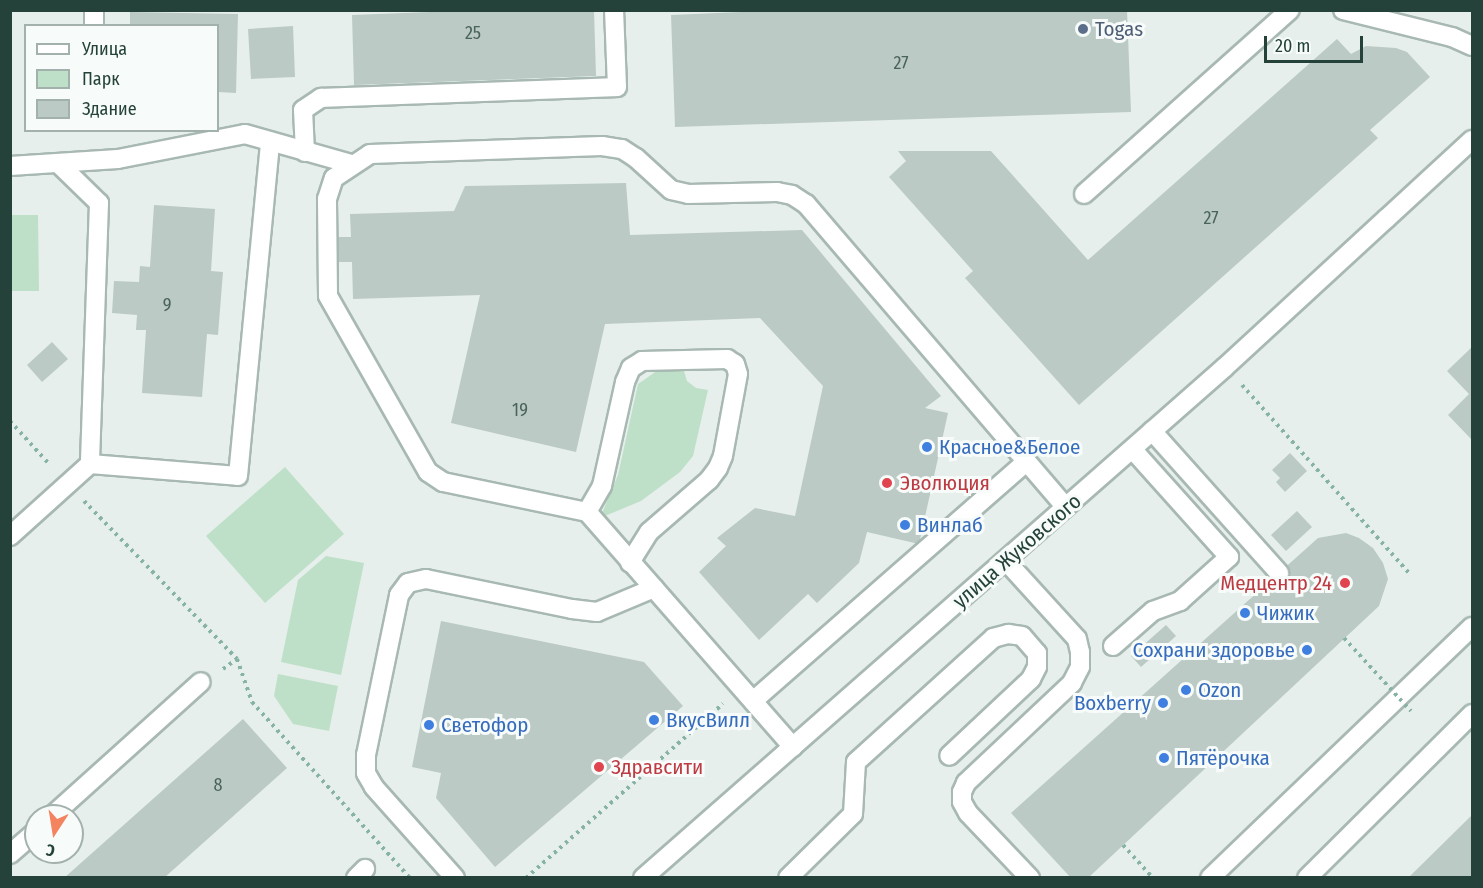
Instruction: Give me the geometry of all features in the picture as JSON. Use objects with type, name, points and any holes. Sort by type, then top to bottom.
[{"type":"street","points":[[306,152],[303,110],[321,98],[617,87],[614,10]]},
{"type":"street","points":[[1084,194],[1290,10]]},
{"type":"street","points":[[1343,10],[1452,37],[1473,46]]},
{"type":"street","points":[[10,166],[118,159],[245,134],[351,165]]},
{"type":"street","name":"улица Жуковского","points":[[643,878],[1225,367],[1473,140]]},
{"type":"street","points":[[90,464],[238,476],[270,142]]},
{"type":"street","points":[[793,747],[587,512],[443,482],[428,472],[328,296],[327,199],[334,178],[370,154],[602,146],[622,149],[671,190],[688,194],[777,192],[792,195],[806,204],[1066,507]]},
{"type":"street","points":[[10,536],[90,464],[99,203],[59,164]]},
{"type":"street","points":[[587,512],[602,486],[625,382],[631,368],[642,361],[727,359],[735,364],[738,374],[723,456],[718,468],[709,480],[649,532],[630,563]]},
{"type":"street","points":[[1152,431],[1279,573]]},
{"type":"street","points":[[1113,646],[1153,611],[1180,601],[1230,557],[1132,449]]},
{"type":"street","points":[[747,695],[1026,462]]},
{"type":"street","points":[[1006,561],[1077,639],[1080,652],[1080,667],[1072,683],[966,783],[962,792],[962,802],[968,813],[1030,878]]},
{"type":"street","points":[[455,878],[374,787],[366,773],[366,755],[399,595],[408,583],[426,579],[597,612],[654,588]]},
{"type":"street","points":[[1210,878],[1473,627]]},
{"type":"street","points":[[788,878],[853,814],[856,762],[993,638],[1008,634],[1022,636],[1037,652],[1037,667],[1031,679],[949,756]]},
{"type":"street","points":[[65,804],[201,682]]},
{"type":"street","points":[[1307,878],[1473,714]]},
{"type":"street","points":[[10,854],[24,842]]},
{"type":"path","points":[[1225,367],[1410,574]]},
{"type":"path","points":[[10,421],[237,659],[252,702],[410,878]]},
{"type":"path","points":[[1344,638],[1411,711]]},
{"type":"path","points":[[526,878],[747,695]]},
{"type":"path","points":[[1123,845],[1153,878]]},
{"type":"green space","points":[[11,215],[38,215],[39,291],[11,291]]},
{"type":"green space","points":[[658,370],[684,371],[687,381],[696,388],[708,390],[693,456],[680,472],[641,501],[600,518],[618,475],[638,384]]},
{"type":"green space","points":[[285,467],[344,534],[265,603],[206,536]]},
{"type":"green space","points":[[326,556],[364,563],[341,675],[281,662],[298,580]]},
{"type":"green space","points":[[278,674],[338,686],[329,731],[293,724],[274,696]]},
{"type":"building","points":[[482,10],[594,10],[596,76],[354,85],[352,15]]},
{"type":"building","points":[[789,10],[1127,10],[1131,112],[675,127],[671,15]]},
{"type":"building","points":[[130,12],[238,14],[236,93],[219,92],[219,24],[130,24]]},
{"type":"building","points":[[293,26],[295,77],[251,79],[248,29]]},
{"type":"building","points":[[1337,39],[1351,54],[1366,46],[1396,48],[1407,52],[1430,77],[1370,130],[1378,138],[1079,405],[965,278],[973,271],[889,177],[906,161],[898,151],[991,151],[1088,260]]},
{"type":"building","points":[[626,183],[630,235],[802,230],[941,396],[925,408],[948,413],[919,544],[867,532],[859,563],[817,603],[808,594],[759,640],[699,572],[726,546],[717,538],[755,508],[795,516],[823,386],[760,318],[605,324],[576,452],[451,423],[480,295],[353,299],[352,262],[338,262],[338,237],[351,237],[350,214],[454,211],[465,186]]},
{"type":"building","points":[[154,205],[215,209],[211,271],[223,272],[218,335],[207,334],[202,397],[142,393],[146,330],[136,330],[137,315],[112,313],[114,281],[139,282],[140,266],[150,267]]},
{"type":"building","points":[[52,342],[68,359],[42,382],[27,365]]},
{"type":"building","points":[[1472,347],[1472,440],[1448,415],[1469,394],[1447,371]]},
{"type":"building","points":[[1290,453],[1307,471],[1285,492],[1276,482],[1280,478],[1272,470]]},
{"type":"building","points":[[1297,511],[1312,527],[1286,551],[1271,535]]},
{"type":"building","points":[[1346,533],[1359,538],[1373,548],[1383,563],[1388,579],[1379,606],[1088,878],[1071,878],[1011,813],[1318,538]]},
{"type":"building","points":[[441,621],[644,662],[683,706],[495,867],[436,798],[441,773],[412,767]]},
{"type":"building","points":[[1166,625],[1176,636],[1141,667],[1131,656]]},
{"type":"building","points":[[243,719],[287,768],[164,878],[64,878],[80,864],[84,864],[84,860]]},
{"type":"building","points":[[1472,815],[1472,878],[1408,878]]},
{"type":"place","name":"Togas","points":[[1083,29]]},
{"type":"place","name":"Красное&Белое","points":[[927,447]]},
{"type":"place","name":"Эволюция","points":[[887,483]]},
{"type":"place","name":"Винлаб","points":[[905,525]]},
{"type":"place","name":"Медцентр 24","points":[[1345,583]]},
{"type":"place","name":"Чижик","points":[[1245,613]]},
{"type":"place","name":"Сохрани здоровье","points":[[1307,650]]},
{"type":"place","name":"Ozon","points":[[1186,690]]},
{"type":"place","name":"Boxberry","points":[[1163,703]]},
{"type":"place","name":"ВкусВилл","points":[[654,720]]},
{"type":"place","name":"Светофор","points":[[429,725]]},
{"type":"place","name":"Пятёрочка","points":[[1164,758]]},
{"type":"place","name":"Здравсити","points":[[599,767]]}]
